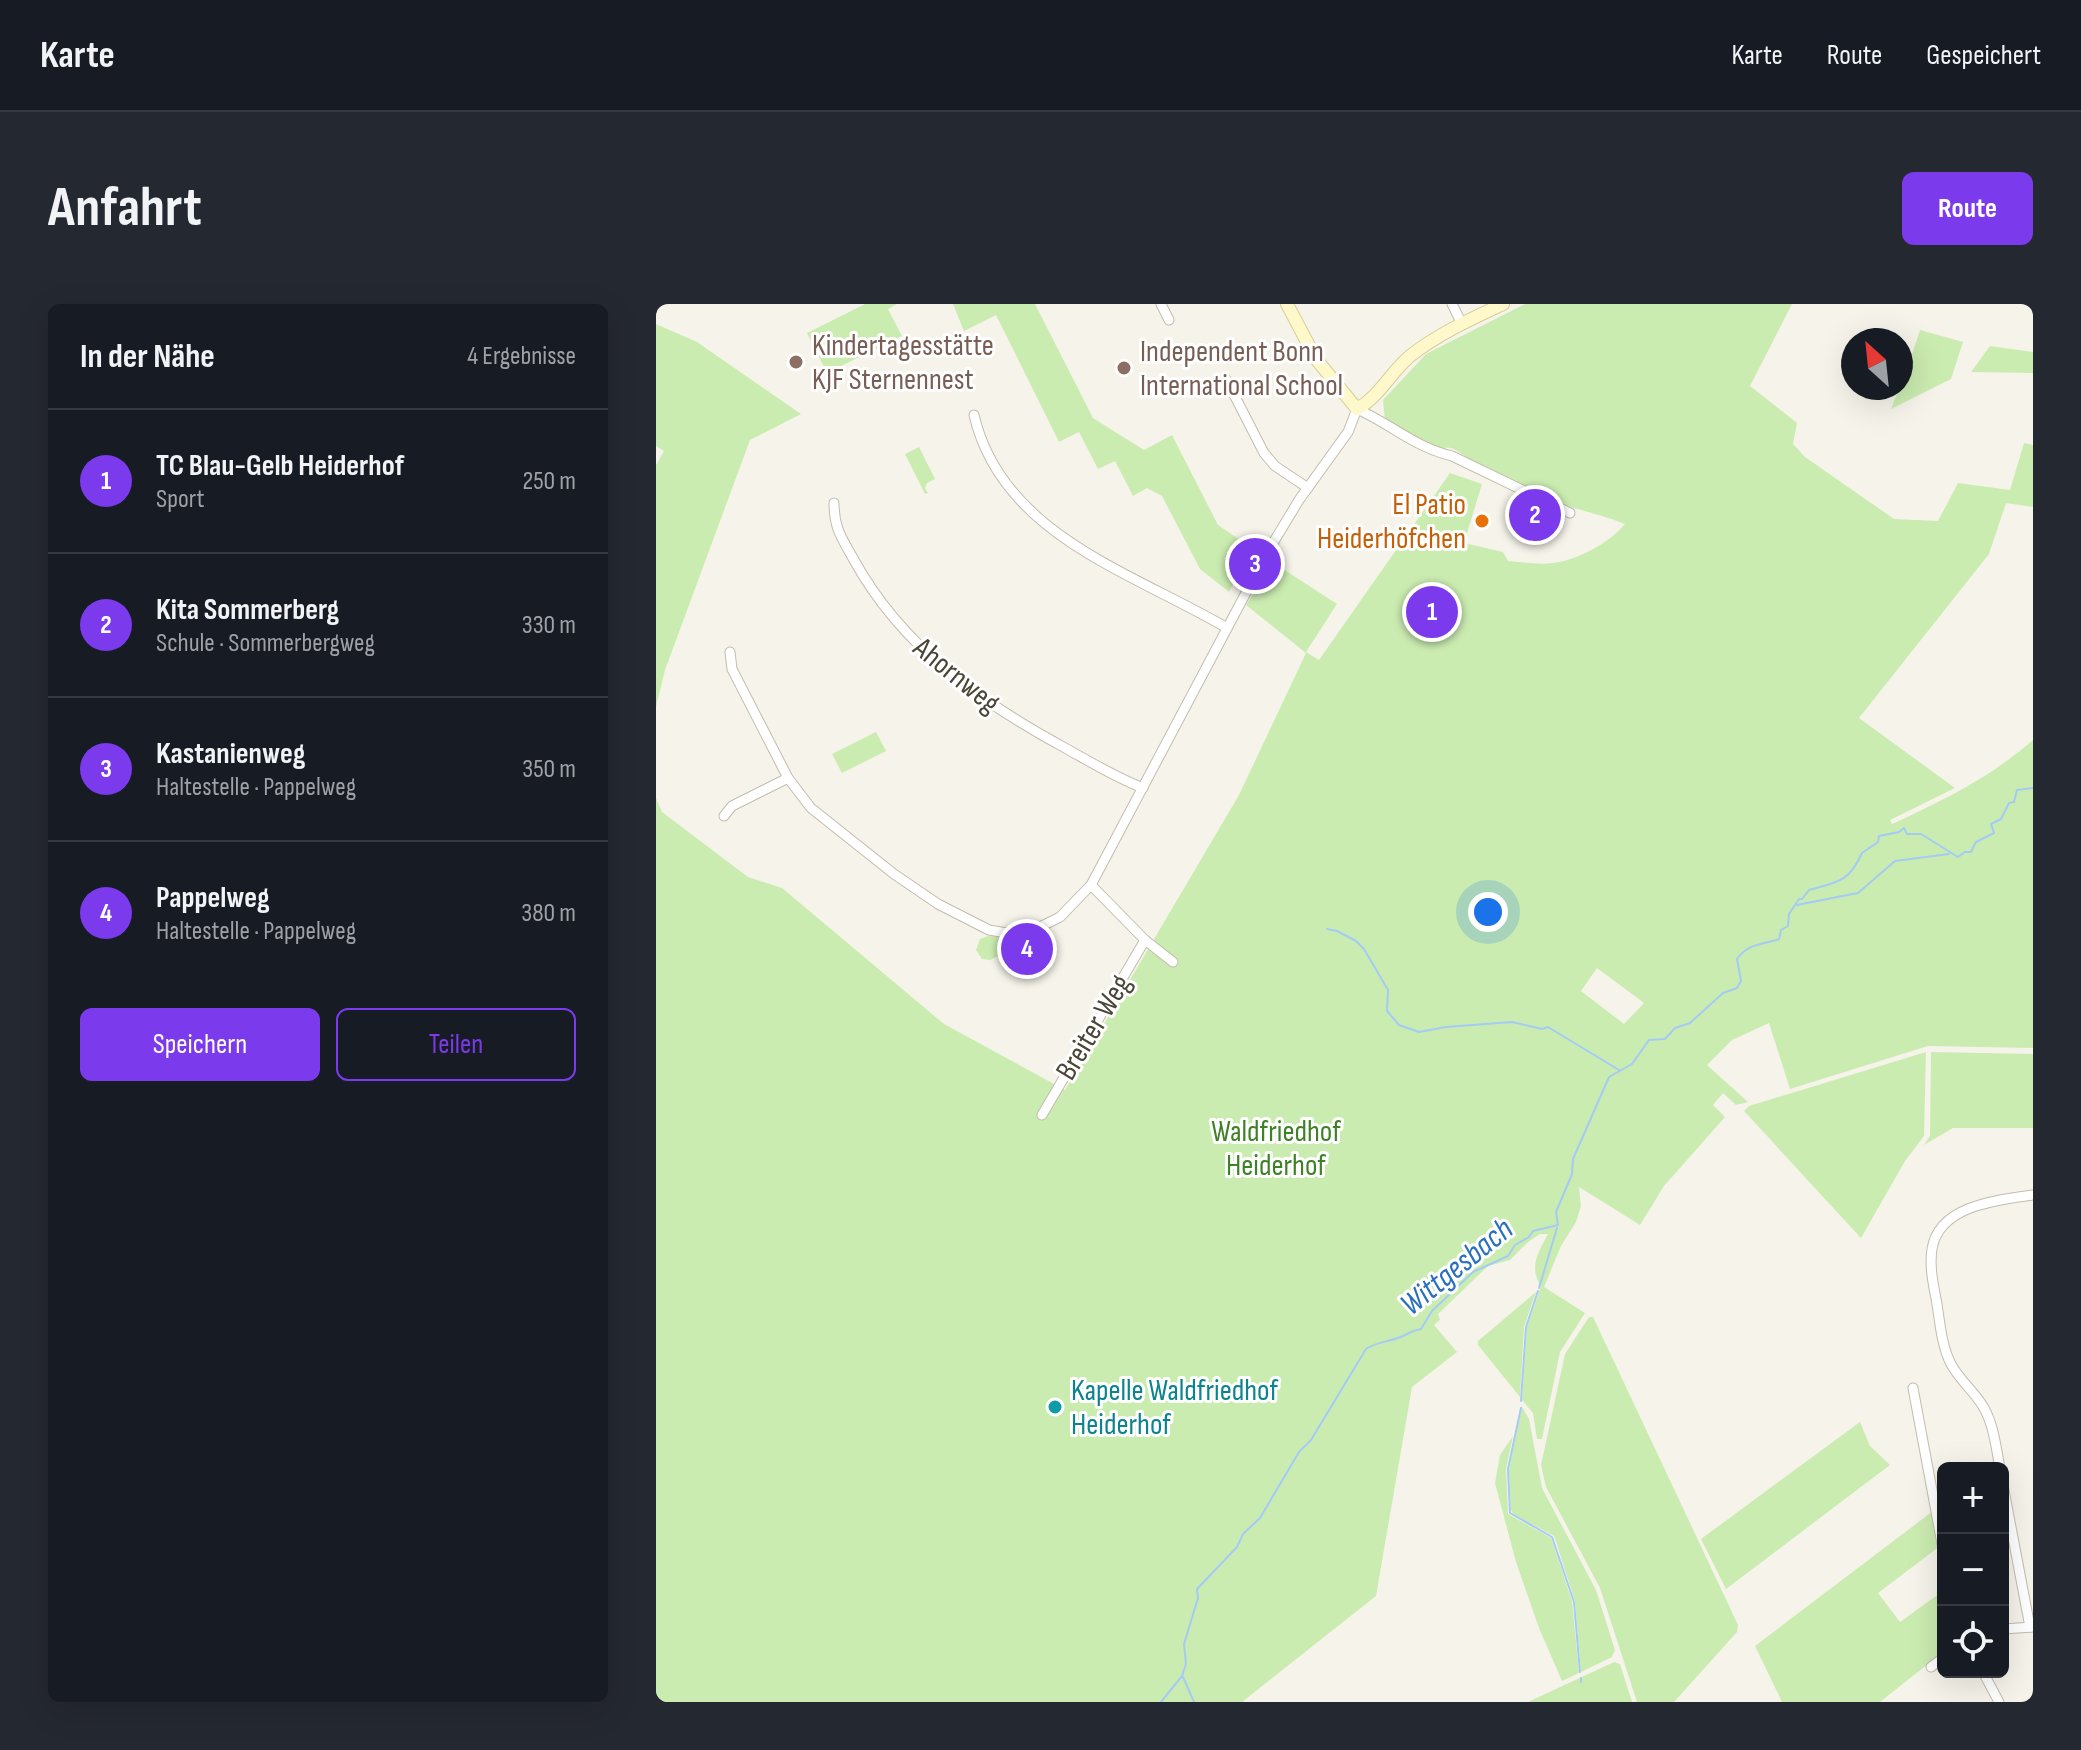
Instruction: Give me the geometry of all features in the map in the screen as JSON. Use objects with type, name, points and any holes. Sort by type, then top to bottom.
[{"type":"street","points":[[1161,304],[1169,320]]},
{"type":"street","points":[[1287,304],[1311,351],[1357,409],[1407,440],[1433,452],[1452,456],[1570,513]]},
{"type":"street","points":[[1452,304],[1462,324]]},
{"type":"street","points":[[730,652],[732,669],[788,778],[822,819],[894,874],[975,925],[1007,933],[1030,932],[1050,925],[1073,907],[1091,885],[1267,553],[1348,432],[1357,409],[1373,399],[1407,359],[1462,324],[1503,304]]},
{"type":"street","points":[[1219,382],[1226,379],[1264,453],[1275,466],[1308,488]]},
{"type":"street","points":[[974,415],[979,437],[994,468],[1031,513],[1113,568],[1227,628]]},
{"type":"street","name":"Ahornweg","points":[[834,503],[834,523],[864,578],[895,622],[929,656],[1006,715],[1143,788]]},
{"type":"street","points":[[724,816],[732,806],[788,778]]},
{"type":"street","name":"Breiter Weg","points":[[1091,885],[1145,940],[1173,962]]},
{"type":"street","name":"Breiter Weg","points":[[1042,1115],[1145,940]]},
{"type":"street","points":[[1999,1462],[1984,1409],[1952,1367],[1947,1355],[1931,1272],[1932,1248],[1948,1221],[1962,1211],[2033,1195]]},
{"type":"street","points":[[1913,1388],[1940,1534]]},
{"type":"street","points":[[2009,1514],[2032,1627],[2009,1629]]},
{"type":"street","points":[[1931,1667],[1937,1662]]},
{"type":"street","points":[[1986,1678],[1999,1702]]},
{"type":"green space","points":[[865,304],[897,304],[888,309],[902,336],[827,373],[807,333]]},
{"type":"green space","points":[[953,304],[1035,304],[1093,418],[1144,450],[1172,435],[1218,525],[1252,548],[1229,592],[1200,569],[1162,496],[1147,488],[1133,496],[1115,461],[1098,469],[1079,432],[1059,442],[996,315],[964,331]]},
{"type":"green space","name":"Waldfriedhof Heiderhof","points":[[1525,304],[1792,304],[1750,386],[1797,423],[1793,444],[1805,457],[1894,519],[1938,521],[1958,483],[2010,490],[2024,443],[2033,445],[2033,507],[2006,503],[1989,554],[1859,718],[1955,788],[1890,820],[1892,824],[1983,777],[2033,740],[2033,1048],[1928,1046],[1790,1089],[1769,1023],[1732,1040],[1707,1065],[1748,1102],[1736,1105],[1723,1093],[1713,1105],[1725,1117],[1664,1186],[1640,1225],[1579,1187],[1581,1206],[1576,1222],[1561,1246],[1544,1287],[1585,1313],[1560,1352],[1542,1439],[1537,1439],[1533,1413],[1522,1400],[1527,1327],[1541,1286],[1535,1266],[1548,1234],[1540,1234],[1528,1242],[1510,1260],[1488,1266],[1438,1314],[1440,1320],[1434,1325],[1457,1352],[1412,1387],[1376,1596],[1242,1702],[656,1702],[656,798],[662,812],[748,877],[782,888],[944,1024],[1065,1090],[1239,795],[1306,653],[1246,605],[1274,563],[1337,604],[1306,652],[1319,660],[1450,473],[1482,484],[1464,543],[1503,552],[1508,561],[1547,564],[1573,558],[1602,544],[1625,524],[1543,497],[1452,448],[1436,451],[1385,421],[1383,400],[1426,354]],"holes":[[[1597,968],[1644,1003],[1624,1024],[1581,991]]]},
{"type":"green space","points":[[656,324],[697,342],[801,414],[750,440],[665,670],[656,707],[656,465],[664,451],[656,446]]},
{"type":"green space","points":[[1920,330],[1963,342],[1951,379],[1913,398],[1913,351]]},
{"type":"green space","points":[[1990,346],[2033,352],[2033,373],[1971,372]]},
{"type":"green space","points":[[1894,400],[1909,400],[1891,409]]},
{"type":"green space","points":[[919,447],[935,479],[927,483],[925,488],[928,493],[925,494],[905,454]]},
{"type":"green space","points":[[876,732],[886,751],[842,773],[832,754]]},
{"type":"green space","points":[[988,936],[1034,938],[990,960],[982,959],[976,950],[980,939]]},
{"type":"green space","points":[[1926,1052],[1924,1136],[1905,1161],[1861,1238],[1744,1111],[1749,1106]]},
{"type":"green space","points":[[1931,1052],[2033,1054],[2033,1128],[1953,1128],[1924,1145],[1930,1136]]},
{"type":"green space","points":[[1536,1292],[1524,1327],[1520,1397],[1478,1341]]},
{"type":"green space","points":[[1589,1317],[1593,1317],[1738,1625],[1737,1632],[1674,1702],[1637,1702],[1600,1588],[1546,1487],[1541,1465],[1565,1354]]},
{"type":"green space","points":[[1522,1407],[1529,1419],[1542,1488],[1596,1590],[1615,1650],[1612,1657],[1581,1672],[1575,1601],[1554,1536],[1511,1510],[1509,1469]]},
{"type":"green space","points":[[1860,1422],[1870,1446],[1890,1465],[1726,1589],[1701,1539]]},
{"type":"green space","points":[[1513,1436],[1506,1469],[1508,1514],[1551,1538],[1572,1601],[1579,1673],[1562,1681],[1516,1562],[1495,1483],[1500,1455]]},
{"type":"green space","points":[[1933,1511],[1937,1548],[1878,1593],[1900,1622],[1937,1595],[1937,1657],[1880,1702],[1782,1702],[1755,1646]]},
{"type":"green space","points":[[1614,1662],[1620,1664],[1632,1702],[1528,1702]]},
{"type":"waterway","name":"Wittgesbach","points":[[1161,1702],[1182,1676],[1186,1664],[1184,1644],[1198,1598],[1197,1589],[1260,1518],[1366,1349],[1421,1329],[1432,1311],[1473,1272],[1508,1256],[1515,1245],[1533,1231],[1558,1225],[1556,1212],[1572,1174],[1573,1159],[1609,1077],[1632,1064],[1649,1040],[1665,1039],[1675,1028],[1690,1023],[1723,993],[1737,988],[1741,981],[1737,959],[1741,954],[1751,947],[1779,939],[1799,899],[1809,890],[1842,879],[1852,870],[1862,853],[1878,842],[1879,836],[1904,828],[1907,834],[1921,834],[1958,857],[1971,852],[1976,842],[1994,833],[1991,824],[2001,819],[2009,803],[2014,802],[2017,790],[2033,788]]},
{"type":"waterway","name":"Wittgesbach","points":[[1797,905],[1858,893],[1895,861],[1949,854]]},
{"type":"waterway","points":[[1327,929],[1356,941],[1364,949],[1388,990],[1387,1011],[1399,1025],[1419,1032],[1512,1022],[1542,1029],[1548,1027],[1619,1070]]},
{"type":"waterway","points":[[1539,1288],[1557,1228]]},
{"type":"waterway","points":[[1521,1401],[1526,1327],[1538,1291]]},
{"type":"waterway","points":[[1521,1408],[1508,1469],[1510,1513],[1552,1537],[1574,1602],[1580,1672]]},
{"type":"waterway","points":[[1183,1677],[1194,1702]]},
{"type":"place","name":"Kindertagesstätte KJF Sternennest","points":[[796,362]]},
{"type":"place","name":"Independent Bonn International School","points":[[1124,368]]},
{"type":"place","name":"Kita Sommerberg","points":[[1535,515]]},
{"type":"place","name":"El Patio Heiderhöfchen","points":[[1482,521]]},
{"type":"place","name":"Kastanienweg","points":[[1255,564]]},
{"type":"place","name":"TC Blau-Gelb Heiderhof","points":[[1432,612]]},
{"type":"place","name":"Pappelweg","points":[[1027,949]]},
{"type":"place","name":"Kapelle Waldfriedhof Heiderhof","points":[[1055,1407]]}]
